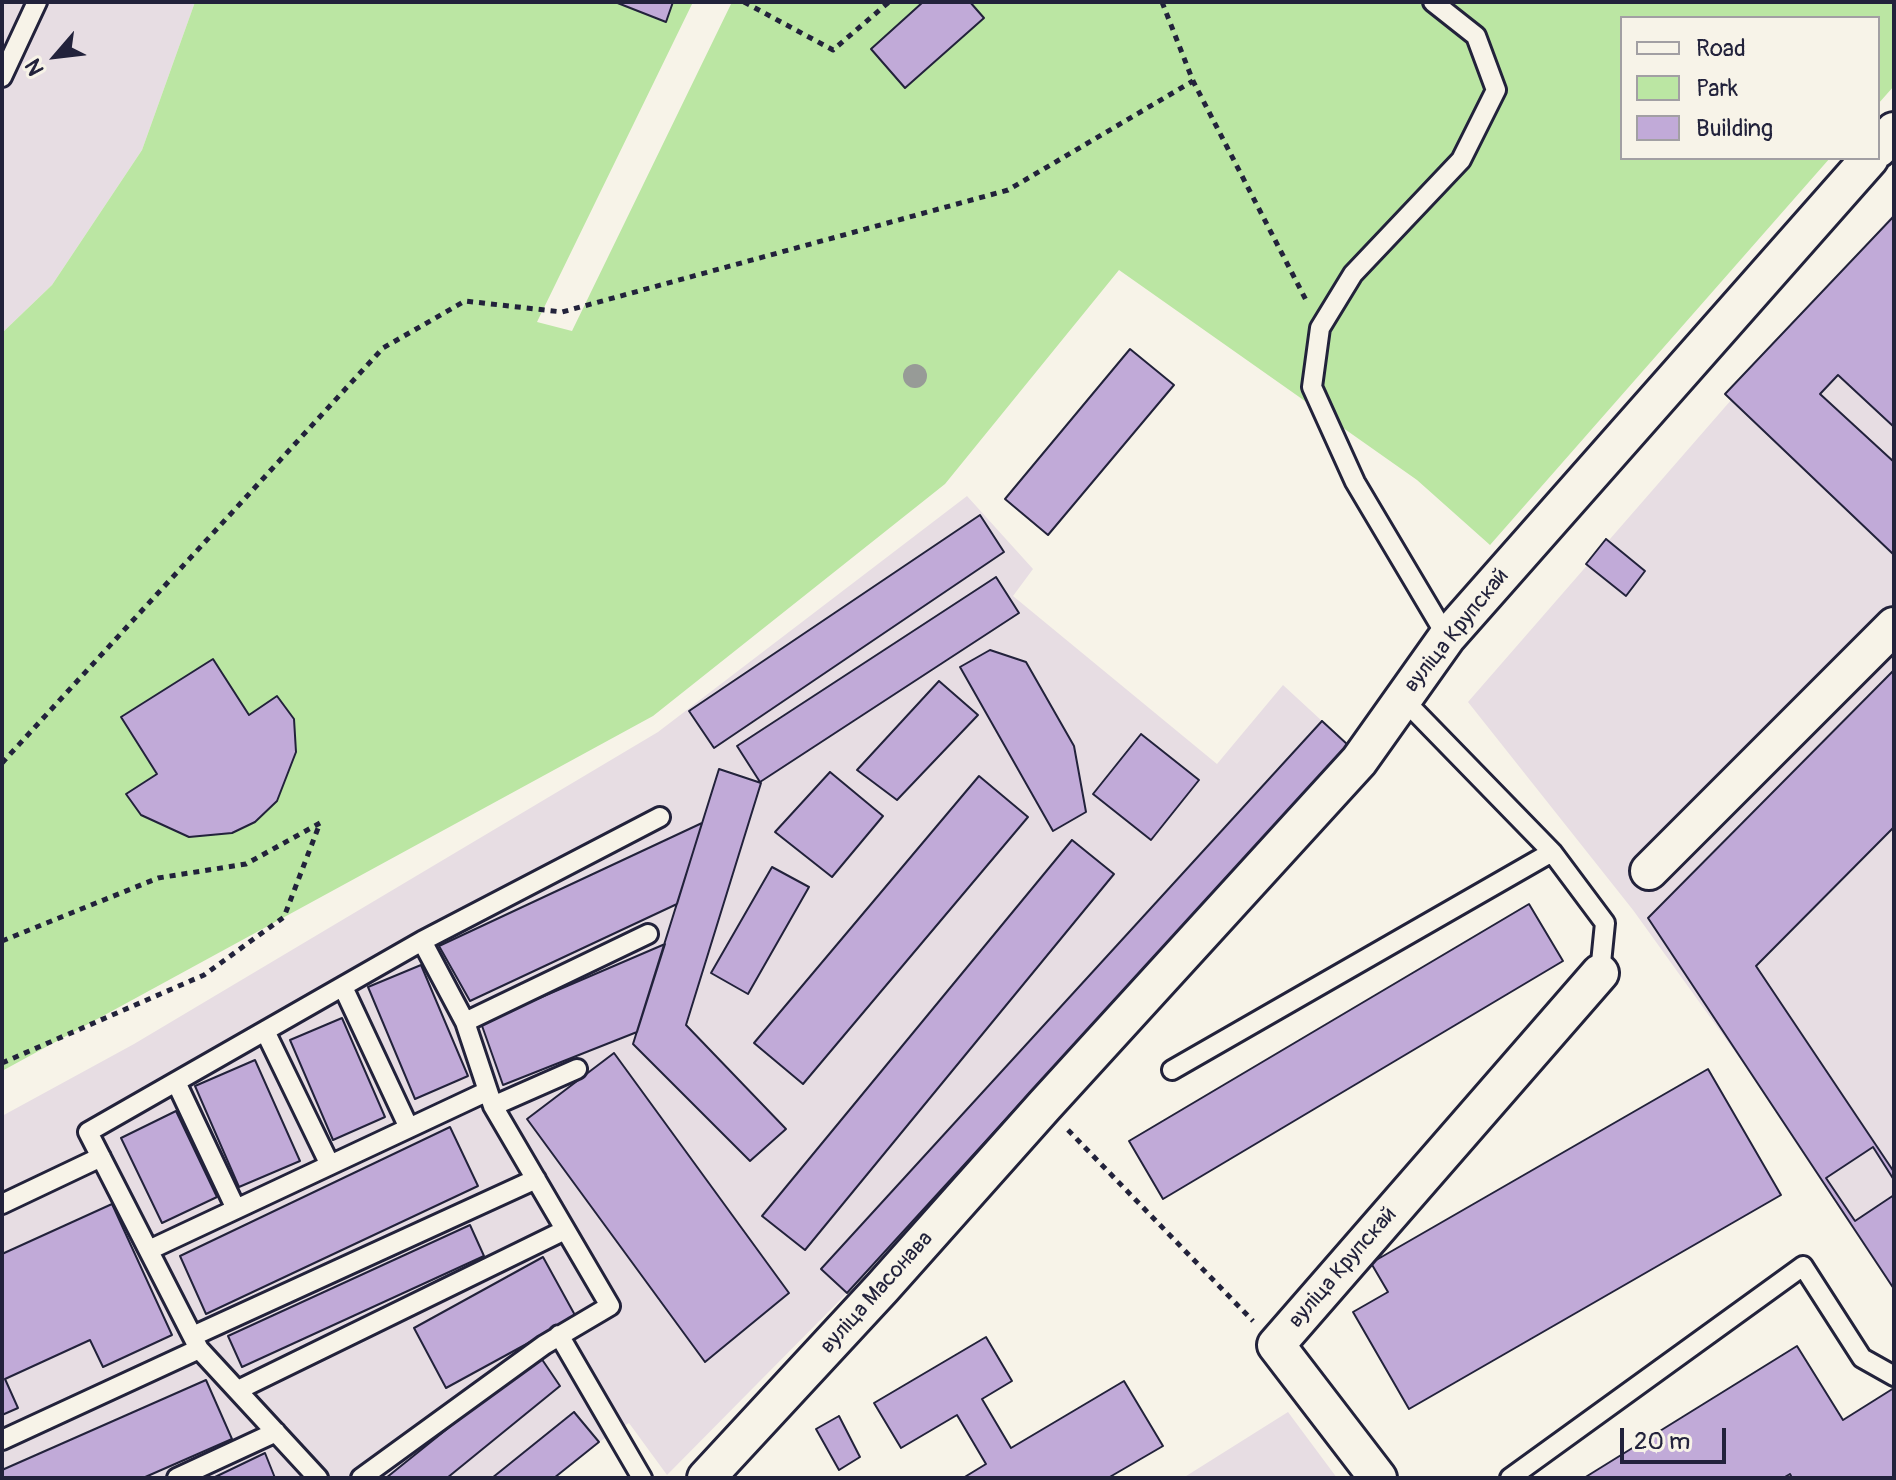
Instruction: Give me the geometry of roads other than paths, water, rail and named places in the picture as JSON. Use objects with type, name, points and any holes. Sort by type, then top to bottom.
[{"type":"street","points":[[1880,147],[1894,131]]},
{"type":"street","name":"вуліца Крупскай","points":[[1045,1105],[1359,761],[1447,637],[1868,160]]},
{"type":"street","points":[[1649,871],[1894,626]]},
{"type":"street","name":"вуліца Крупскай","points":[[1378,1478],[1276,1345],[1600,973]]},
{"type":"street","name":"вуліца Масонава","points":[[706,1478],[882,1288],[1045,1105]]},
{"type":"lane","points":[[2,77],[37,2]]},
{"type":"lane","points":[[1433,2],[1476,36],[1496,90],[1461,160],[1353,274],[1320,328],[1312,387],[1355,482],[1447,637]]},
{"type":"lane","points":[[1403,699],[1552,852],[1605,923],[1600,973]]},
{"type":"lane","points":[[318,1478],[196,1343],[88,1132],[422,941],[660,817]]},
{"type":"lane","points":[[1172,1070],[1552,852]]},
{"type":"lane","points":[[465,1022],[648,934]]},
{"type":"lane","points":[[361,1478],[559,1335],[610,1306],[490,1098],[465,1022],[422,941]]},
{"type":"lane","points":[[343,987],[409,1128]]},
{"type":"lane","points":[[265,1031],[330,1165]]},
{"type":"lane","points":[[149,1250],[409,1128],[577,1069]]},
{"type":"lane","points":[[176,1082],[236,1209]]},
{"type":"lane","points":[[2,1204],[101,1157]]},
{"type":"lane","points":[[2,1440],[536,1179]]},
{"type":"lane","points":[[238,1390],[565,1230]]},
{"type":"lane","points":[[1510,1478],[1803,1266],[1862,1358],[1894,1376]]},
{"type":"lane","points":[[559,1335],[642,1478]]},
{"type":"lane","points":[[177,1478],[276,1432]]}]
